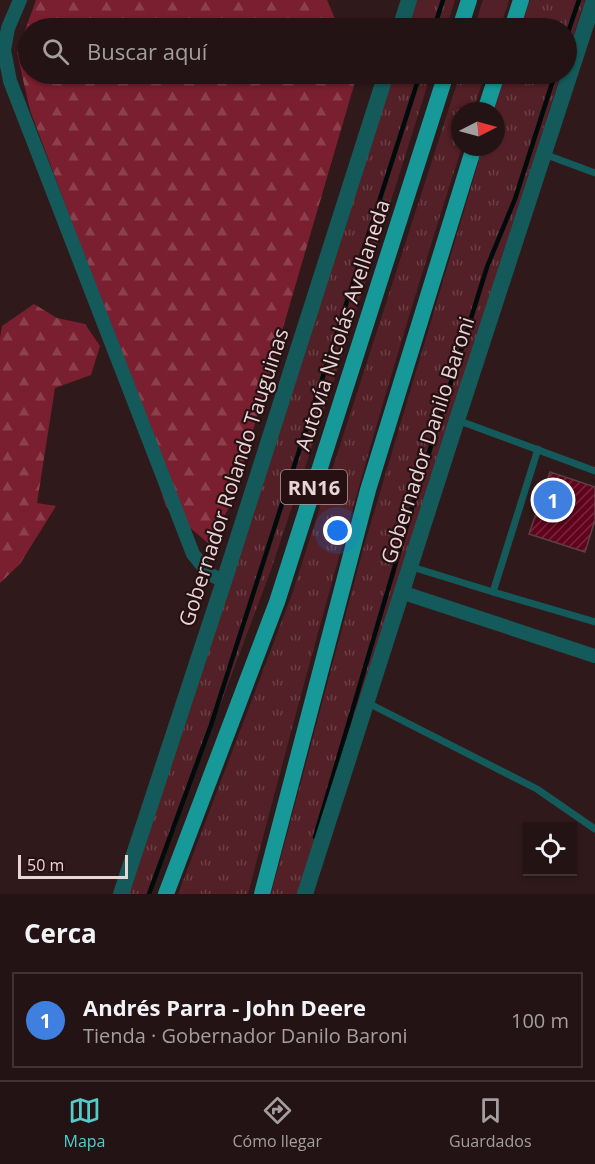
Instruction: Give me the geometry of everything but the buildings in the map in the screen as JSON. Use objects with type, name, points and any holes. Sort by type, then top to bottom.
[{"type":"highway","points":[[463,18],[469,0]]},
{"type":"highway","points":[[515,18],[521,0]]},
{"type":"highway","name":"Autovía Nicolás Avellaneda","points":[[166,894],[277,602],[443,84]]},
{"type":"highway","points":[[488,102],[494,84]]},
{"type":"highway","name":"RN16","points":[[262,894],[368,489],[471,156]]},
{"type":"street","points":[[20,0],[8,28],[4,50],[10,81],[193,554],[209,574],[224,581]]},
{"type":"street","points":[[403,18],[409,0]]},
{"type":"street","name":"Gobernador Danilo Baroni","points":[[577,52],[594,0]]},
{"type":"street","name":"Gobernador Rolando Tauguinas","points":[[122,894],[383,84]]},
{"type":"street","name":"Gobernador Danilo Baroni","points":[[305,894],[365,702],[567,84]]},
{"type":"street","points":[[401,592],[595,656]]},
{"type":"lane","points":[[544,154],[595,173]]},
{"type":"lane","points":[[457,420],[595,471]]},
{"type":"lane","points":[[493,592],[538,449]]},
{"type":"lane","points":[[409,567],[595,622]]},
{"type":"lane","points":[[365,702],[537,789],[595,829]]},
{"type":"green space","points":[[36,0],[327,0],[335,18],[30,18]]},
{"type":"green space","points":[[417,0],[455,0],[449,18],[411,18]]},
{"type":"green space","points":[[483,0],[509,0],[503,18],[477,18]]},
{"type":"green space","points":[[530,0],[585,0],[577,25],[577,18],[524,18]]},
{"type":"green space","points":[[24,84],[354,84],[232,502],[209,544],[166,507],[99,295],[30,110]]},
{"type":"green space","points":[[390,84],[428,84],[343,353],[271,570],[149,894],[129,894]]},
{"type":"green space","points":[[457,84],[482,84],[476,102],[451,102],[451,156],[459,156],[404,333],[350,519],[248,894],[178,894],[291,597]]},
{"type":"green space","points":[[502,84],[558,84],[297,894],[271,894],[364,546],[480,156],[505,156],[505,102],[496,102]]},
{"type":"green space","points":[[34,304],[57,318],[85,324],[100,346],[91,375],[55,388],[37,503],[56,506],[20,564],[0,583],[0,338],[2,326]]},
{"type":"waterway","points":[[437,18],[443,0]]},
{"type":"waterway","points":[[573,18],[579,0]]},
{"type":"waterway","points":[[149,894],[211,725],[417,84]]},
{"type":"waterway","points":[[315,837],[417,491],[487,267],[515,199],[552,84]]},
{"type":"place","name":"Andrés Parra - John Deere","points":[[553,500]]}]
